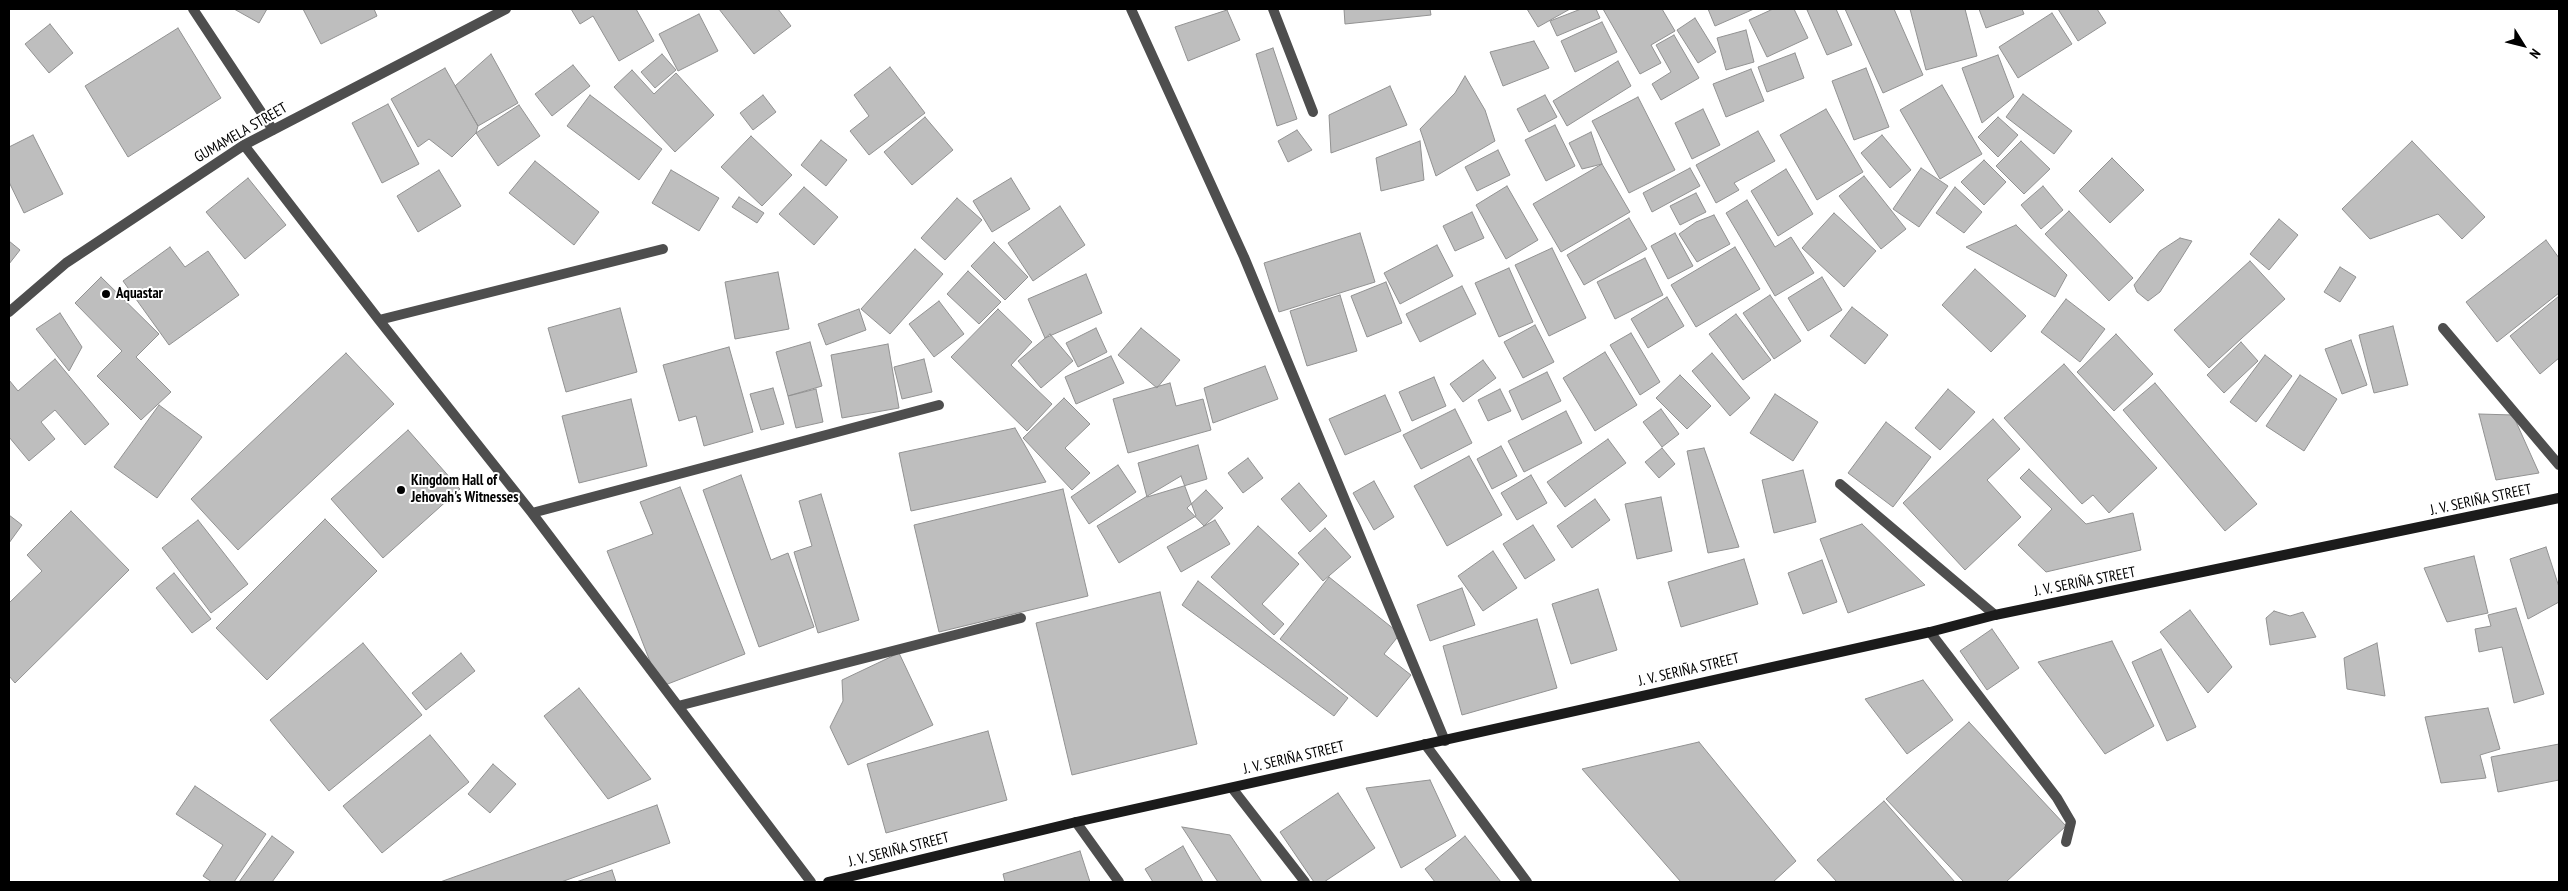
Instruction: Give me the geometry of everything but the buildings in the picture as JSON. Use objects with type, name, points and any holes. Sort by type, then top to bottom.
[{"type":"main road","name":"J. V. SERIÑA STREET","points":[[828,882],[1076,822],[1930,632],[1995,615],[2559,498]]},
{"type":"street","points":[[193,9],[273,130]]},
{"type":"street","name":"GUMAMELA STREET","points":[[9,312],[66,263],[244,145],[506,9]]},
{"type":"street","points":[[1131,9],[1244,257],[1445,740]]},
{"type":"street","points":[[1273,9],[1312,112]]},
{"type":"street","points":[[244,145],[379,320],[532,513],[811,882]]},
{"type":"street","points":[[379,320],[662,249]]},
{"type":"street","points":[[2443,328],[2559,466]]},
{"type":"street","points":[[532,513],[939,405]]},
{"type":"street","points":[[1840,484],[1995,615]]},
{"type":"street","points":[[678,706],[1021,618]]},
{"type":"street","points":[[1930,632],[2057,798],[2071,822],[2066,842]]},
{"type":"street","points":[[1425,744],[1527,882]]},
{"type":"street","points":[[1232,788],[1305,882]]},
{"type":"street","points":[[1076,822],[1119,882]]},
{"type":"place","name":"Aquastar","points":[[106,294]]},
{"type":"place","name":"Kingdom Hall of Jehovah's Witnesses","points":[[401,490]]}]
